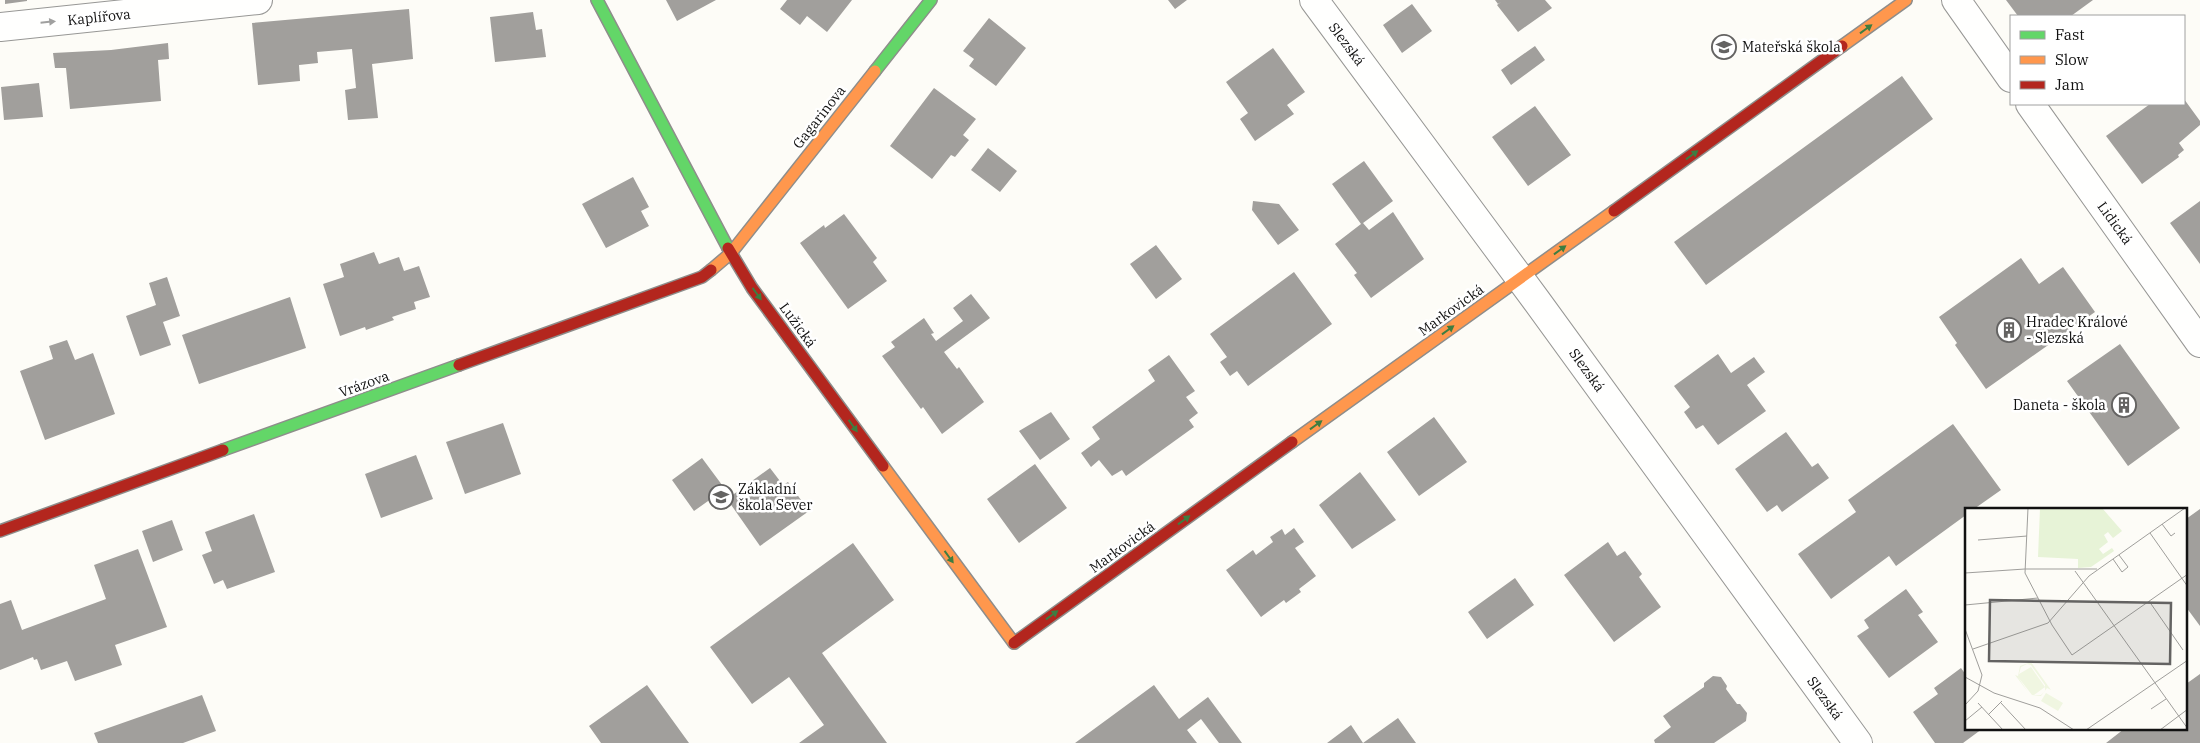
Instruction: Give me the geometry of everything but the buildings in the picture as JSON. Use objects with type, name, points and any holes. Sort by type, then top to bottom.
[{"type":"street","name":"Kaplířova","points":[[0,27],[258,0]]},
{"type":"street","name":"Lužická","points":[[597,0],[731,253],[752,288],[1013,644]]},
{"type":"street","name":"Gagarinova","points":[[731,253],[931,0]]},
{"type":"street","name":"Slezská","points":[[1314,0],[1520,278],[1858,743]]},
{"type":"street","name":"Markovická","points":[[1013,644],[1906,0]]},
{"type":"street","points":[[1956,0],[2010,77]]},
{"type":"street","name":"Lidická","points":[[2031,105],[2200,342]]},
{"type":"street","name":"Vrázova","points":[[0,531],[688,283],[711,271],[731,253]]},
{"type":"traffic: fast","points":[[597,0],[728,248]]},
{"type":"traffic: fast","points":[[875,71],[931,0]]},
{"type":"traffic: fast","points":[[223,450],[459,365]]},
{"type":"traffic: slow","points":[[1842,46],[1906,0]]},
{"type":"traffic: slow","points":[[711,270],[731,253],[875,71]]},
{"type":"traffic: slow","points":[[1292,442],[1614,211]]},
{"type":"traffic: slow","points":[[883,466],[1014,643]]},
{"type":"traffic: jam","points":[[1614,211],[1842,46]]},
{"type":"traffic: jam","points":[[728,248],[752,288],[883,466]]},
{"type":"traffic: jam","points":[[459,365],[702,277],[711,270]]},
{"type":"traffic: jam","points":[[1014,643],[1292,442]]},
{"type":"traffic: jam","points":[[0,531],[223,450]]},
{"type":"place","name":"Mateřská škola","points":[[1724,47]]},
{"type":"place","name":"Hradec Králové - Slezská","points":[[2009,330]]},
{"type":"place","name":"Daneta - škola","points":[[2124,405]]},
{"type":"place","name":"Základní škola Sever","points":[[721,497]]}]
